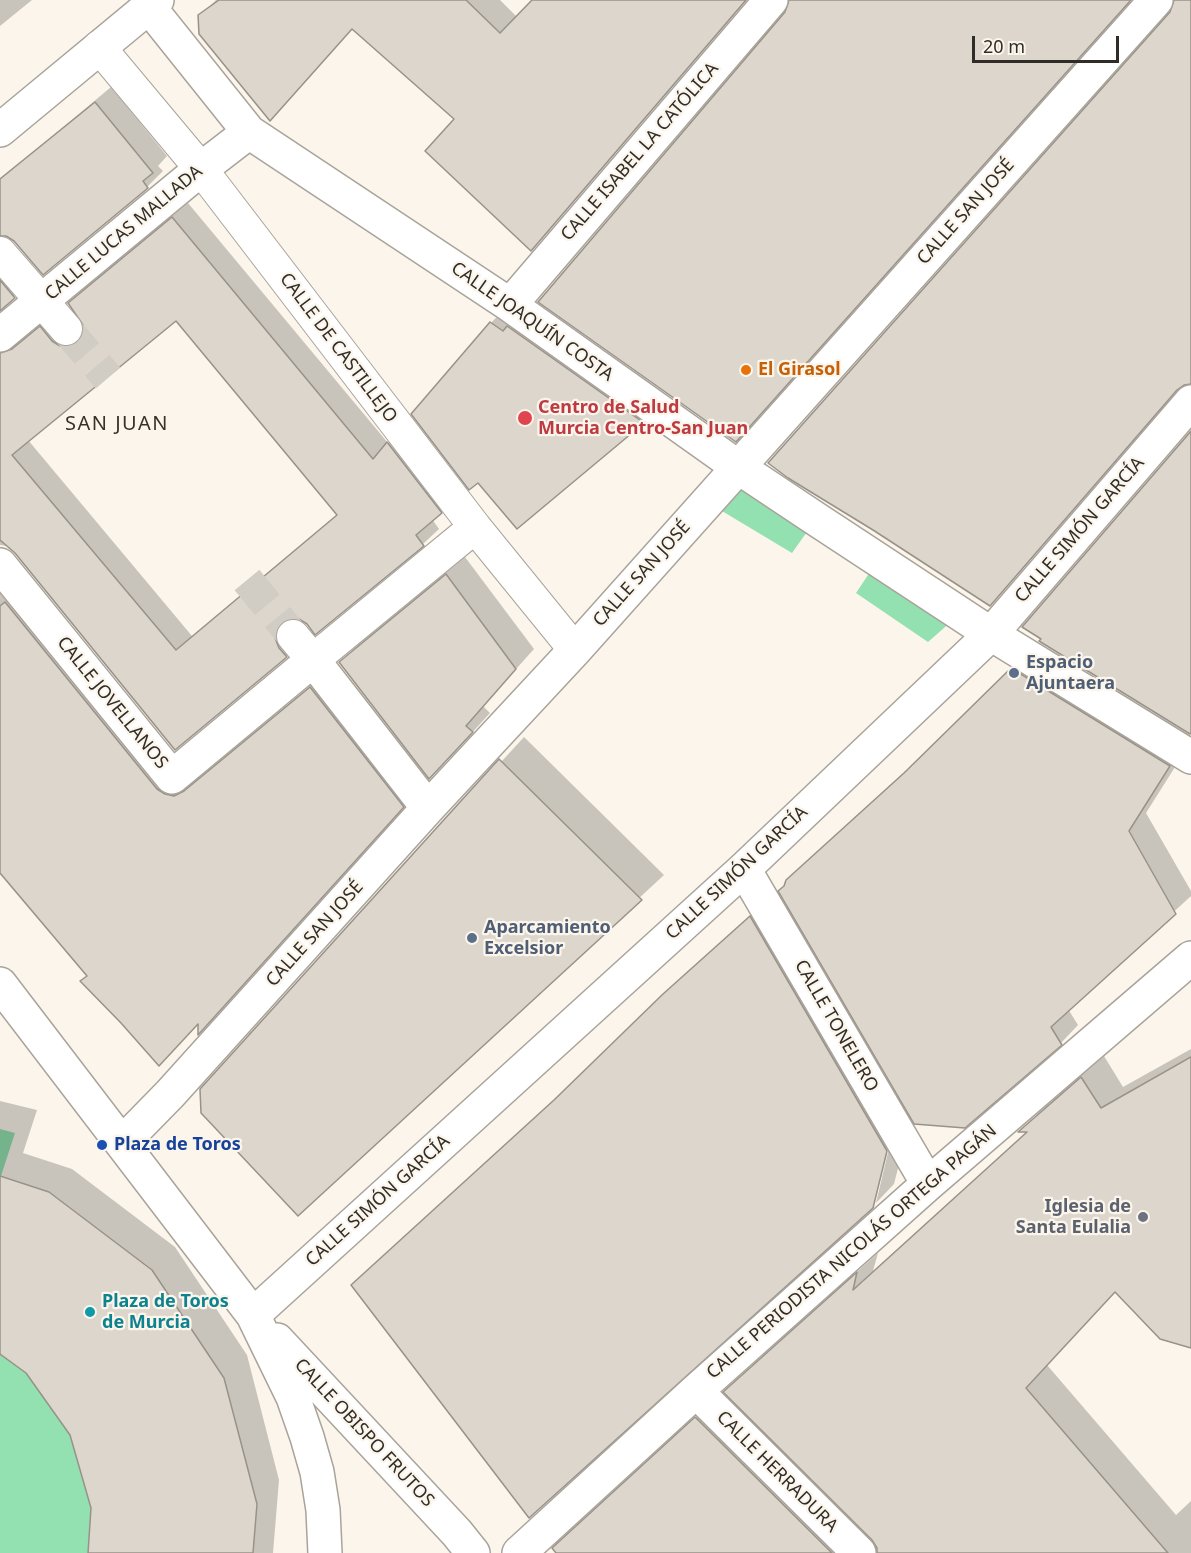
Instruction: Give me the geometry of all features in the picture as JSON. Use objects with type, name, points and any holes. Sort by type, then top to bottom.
[{"type":"street","name":"CALLE ISABEL LA CATÓLICA","points":[[510,305],[771,0]]},
{"type":"street","name":"CALLE SAN JOSÉ","points":[[122,1143],[170,1094],[428,808],[575,650],[1156,0]]},
{"type":"street","name":"CALLE JOAQUÍN COSTA","points":[[153,3],[249,132],[510,305],[738,467],[991,634],[1191,757]]},
{"type":"street","points":[[0,130],[153,3]]},
{"type":"street","name":"CALLE DE CASTILLEJO","points":[[99,47],[201,169],[475,527],[575,650]]},
{"type":"street","name":"CALLE LUCAS MALLADA","points":[[0,335],[249,132]]},
{"type":"street","points":[[0,253],[66,329]]},
{"type":"street","name":"CALLE SIMÓN GARCÍA","points":[[253,1315],[744,869],[991,634],[1191,402]]},
{"type":"street","points":[[428,808],[303,648],[475,527]]},
{"type":"street","name":"CALLE JOVELLANOS","points":[[0,565],[172,777],[303,648]]},
{"type":"street","name":"CALLE TONELERO","points":[[744,869],[928,1184]]},
{"type":"street","name":"CALLE PERIODISTA NICOLÁS ORTEGA PAGÁN","points":[[519,1553],[696,1390],[928,1184],[1191,958]]},
{"type":"street","points":[[0,984],[253,1315],[293,1397],[307,1437],[317,1472],[325,1553]]},
{"type":"street","name":"CALLE OBISPO FRUTOS","points":[[253,1315],[457,1533],[473,1553]]},
{"type":"street","name":"CALLE HERRADURA","points":[[696,1390],[859,1553]]},
{"type":"green space","points":[[742,479],[816,519],[792,553],[717,508]]},
{"type":"green space","points":[[878,560],[953,620],[928,642],[856,593]]},
{"type":"green space","points":[[0,1129],[15,1133],[1,1176],[253,1553],[0,1553]]},
{"type":"building","points":[[219,0],[466,0],[500,33],[532,0],[746,0],[531,251],[425,151],[454,119],[352,29],[270,121],[199,34],[198,15]]},
{"type":"building","points":[[789,0],[1131,0],[736,442],[538,302],[785,12]]},
{"type":"building","points":[[1174,0],[1191,0],[1191,384],[1184,385],[1177,390],[990,606],[768,463],[1170,12]]},
{"type":"building","points":[[95,102],[153,173],[143,181],[148,188],[43,275],[14,241],[6,236],[0,236],[0,179]]},
{"type":"building","points":[[172,217],[373,459],[387,442],[442,513],[416,535],[424,546],[315,635],[307,624],[299,619],[289,618],[281,623],[276,630],[275,638],[279,648],[287,657],[175,750],[15,553],[0,540],[0,353],[12,349],[40,326],[52,341],[60,346],[69,347],[77,343],[83,335],[83,325],[68,303]],"holes":[[[176,321],[337,515],[176,650],[12,455]]]},
{"type":"building","points":[[0,280],[15,298],[0,311]]},
{"type":"building","name":"Centro de Salud Murcia Centro-San Juan","points":[[490,322],[503,331],[507,326],[644,423],[517,529],[478,483],[469,490],[411,414]]},
{"type":"building","points":[[1191,431],[1190,734],[1039,641],[1041,639],[1022,627]]},
{"type":"building","points":[[446,574],[516,669],[466,726],[473,732],[429,779],[339,662]]},
{"type":"building","points":[[5,602],[157,789],[165,794],[174,796],[184,791],[310,687],[404,807],[198,1035],[198,1024],[159,1066],[80,981],[87,976],[0,873],[0,606]]},
{"type":"building","points":[[1011,668],[1170,766],[1129,831],[1176,914],[1051,1027],[1062,1045],[965,1128],[914,1124],[778,891],[784,886],[786,880],[904,773]]},
{"type":"building","name":"Aparcamiento Excelsior","points":[[499,759],[642,900],[298,1216],[201,1113],[200,1089]]},
{"type":"building","points":[[750,916],[887,1151],[873,1208],[529,1518],[351,1285],[554,1100],[663,994]]},
{"type":"building","points":[[1191,1057],[1191,1348],[1160,1339],[1115,1292],[1026,1388],[1168,1553],[877,1553],[872,1540],[723,1392],[857,1272],[853,1290],[1027,1132],[1018,1132],[1081,1077],[1101,1108]]},
{"type":"building","name":"Plaza de Toros de Murcia","points":[[0,1176],[49,1192],[152,1270],[224,1378],[257,1504],[253,1553],[88,1553],[91,1508],[70,1435],[26,1373],[0,1354]]},
{"type":"building","points":[[695,1417],[832,1553],[556,1553],[552,1548]]},
{"type":"tunnel","points":[[66,329],[108,378]]},
{"type":"tunnel","points":[[247,580],[293,636]]},
{"type":"place","name":"El Girasol","points":[[746,370]]},
{"type":"place","name":"Centro de Salud Murcia Centro-San Juan","points":[[525,418]]},
{"type":"place","name":"Espacio Ajuntaera","points":[[1014,673]]},
{"type":"place","name":"Aparcamiento Excelsior","points":[[472,938]]},
{"type":"place","name":"Plaza de Toros","points":[[102,1145]]},
{"type":"place","name":"Iglesia de Santa Eulalia","points":[[1143,1217]]},
{"type":"place","name":"Plaza de Toros de Murcia","points":[[90,1312]]},
{"type":"district","name":"SAN JUAN","points":[[117,424]]}]
